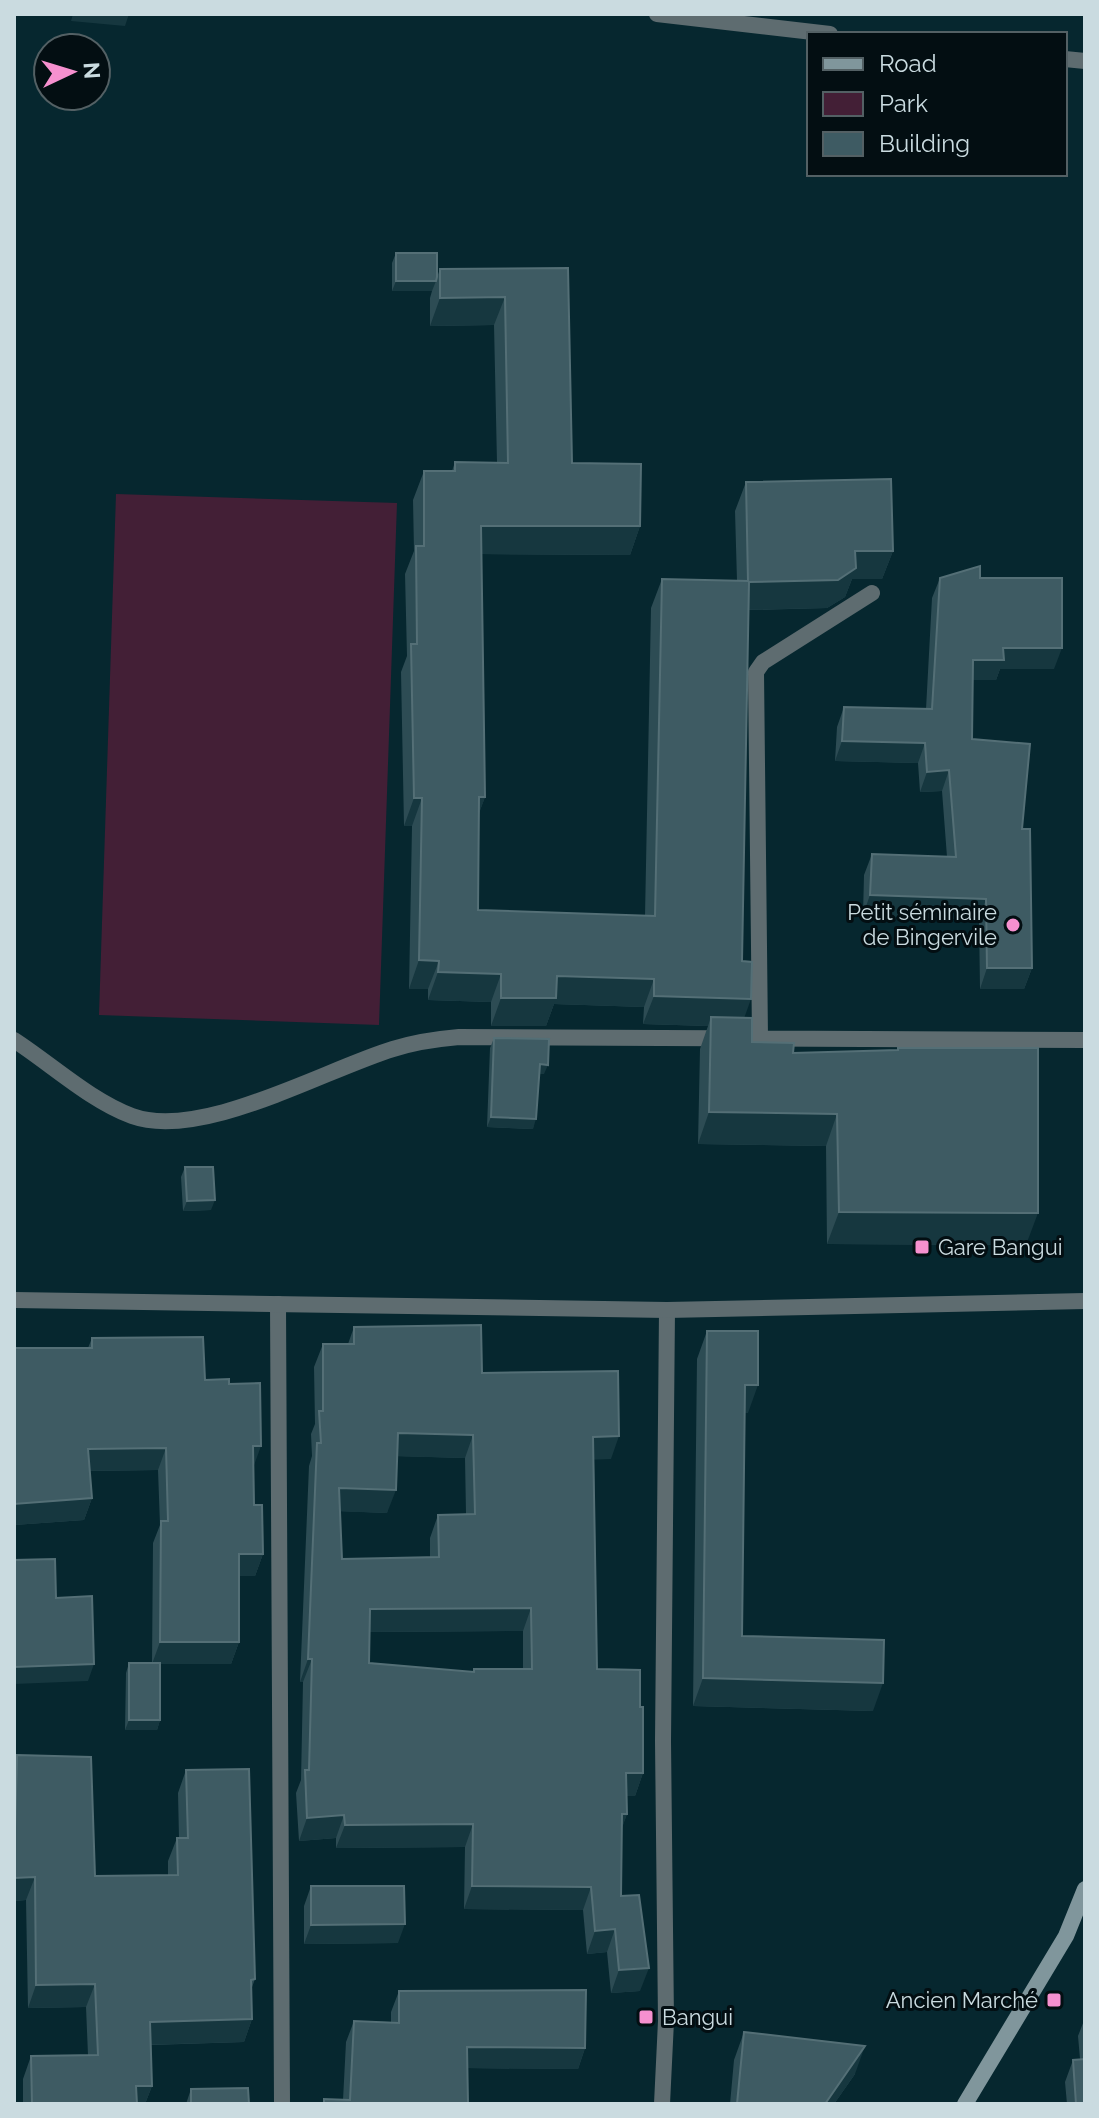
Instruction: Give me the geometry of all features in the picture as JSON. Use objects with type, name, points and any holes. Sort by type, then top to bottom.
[{"type":"main road","points":[[965,2104],[1066,1936],[1085,1889]]},
{"type":"street","points":[[657,14],[745,19],[819,32]]},
{"type":"street","points":[[760,1038],[756,672],[763,662],[872,593]]},
{"type":"street","points":[[14,1040],[109,1105],[133,1117],[165,1121],[193,1119],[225,1111],[391,1049],[427,1040],[459,1037],[1085,1040]]},
{"type":"street","points":[[14,1300],[667,1310],[1085,1301]]},
{"type":"street","points":[[278,1304],[282,2104]]},
{"type":"street","points":[[662,2104],[666,2021],[663,1741],[667,1310]]},
{"type":"green space","points":[[116,494],[397,503],[379,1025],[99,1015]]},
{"type":"building","points":[[396,253],[437,253],[436,281],[396,281]]},
{"type":"building","points":[[568,268],[572,463],[641,464],[640,526],[481,526],[485,797],[479,797],[478,910],[655,916],[662,579],[748,581],[746,482],[891,479],[893,551],[855,551],[856,568],[838,580],[749,582],[742,961],[752,962],[751,999],[654,996],[654,979],[557,976],[556,998],[501,998],[501,974],[438,972],[439,961],[419,960],[422,798],[414,798],[411,644],[417,644],[416,546],[424,546],[424,471],[455,471],[455,462],[508,463],[505,297],[440,298],[440,269]]},
{"type":"building","points":[[980,566],[980,578],[1062,578],[1062,648],[1003,648],[1004,660],[973,660],[972,739],[1030,744],[1022,829],[1030,829],[1032,968],[987,968],[986,899],[870,895],[872,854],[956,857],[949,770],[927,772],[925,743],[842,741],[844,707],[932,709],[940,578]]},
{"type":"building","points":[[711,1017],[752,1018],[752,1042],[794,1043],[793,1053],[898,1048],[1038,1048],[1038,1213],[839,1212],[837,1114],[709,1112]]},
{"type":"building","points":[[494,1038],[549,1039],[548,1065],[540,1064],[536,1119],[491,1117]]},
{"type":"building","points":[[185,1167],[213,1167],[215,1200],[187,1201]]},
{"type":"building","points":[[481,1325],[482,1373],[618,1371],[619,1436],[593,1437],[597,1669],[640,1670],[643,1773],[626,1773],[627,1814],[622,1814],[621,1896],[639,1895],[649,1968],[619,1970],[615,1929],[595,1931],[591,1887],[472,1886],[473,1824],[345,1825],[344,1815],[307,1818],[305,1770],[309,1770],[312,1659],[308,1659],[317,1443],[321,1443],[319,1411],[323,1411],[323,1344],[354,1344],[354,1327]],"holes":[[[398,1433],[473,1435],[475,1514],[438,1515],[439,1557],[342,1559],[339,1488],[396,1490]],[[531,1608],[532,1669],[474,1669],[474,1672],[369,1663],[370,1609]]]},
{"type":"building","points":[[707,1331],[758,1331],[758,1385],[745,1385],[742,1636],[884,1640],[883,1683],[703,1678]]},
{"type":"building","points":[[203,1337],[205,1380],[229,1379],[229,1384],[260,1383],[261,1446],[253,1446],[254,1505],[262,1505],[263,1554],[239,1554],[239,1642],[160,1642],[161,1521],[168,1521],[166,1448],[88,1449],[92,1498],[14,1504],[14,1348],[92,1348],[92,1338]]},
{"type":"building","points":[[55,1559],[56,1598],[92,1596],[94,1664],[14,1667],[14,1560]]},
{"type":"building","points":[[129,1663],[160,1663],[160,1720],[129,1720]]},
{"type":"building","points":[[17,1755],[91,1757],[95,1876],[178,1875],[177,1838],[188,1838],[186,1770],[249,1769],[255,1979],[251,1980],[252,2019],[150,2022],[152,2086],[136,2086],[137,2104],[32,2104],[31,2056],[98,2055],[95,1984],[36,1985],[35,1877],[14,1878]]},
{"type":"building","points":[[311,1886],[404,1886],[405,1924],[311,1925]]},
{"type":"building","points":[[586,1990],[585,2048],[467,2047],[468,2104],[324,2104],[324,2099],[350,2100],[354,2021],[399,2023],[399,1991]]},
{"type":"building","points":[[744,2032],[865,2046],[825,2104],[737,2104]]},
{"type":"building","points":[[1085,2059],[1085,2104],[1076,2104],[1073,2060]]},
{"type":"building","points":[[248,2088],[249,2104],[191,2104],[191,2089]]},
{"type":"place","name":"Petit séminaire de Bingervile","points":[[1013,925]]},
{"type":"place","name":"Gare Bangui","points":[[922,1247]]},
{"type":"place","name":"Ancien Marché","points":[[1054,2000]]},
{"type":"place","name":"Bangui","points":[[646,2017]]}]
